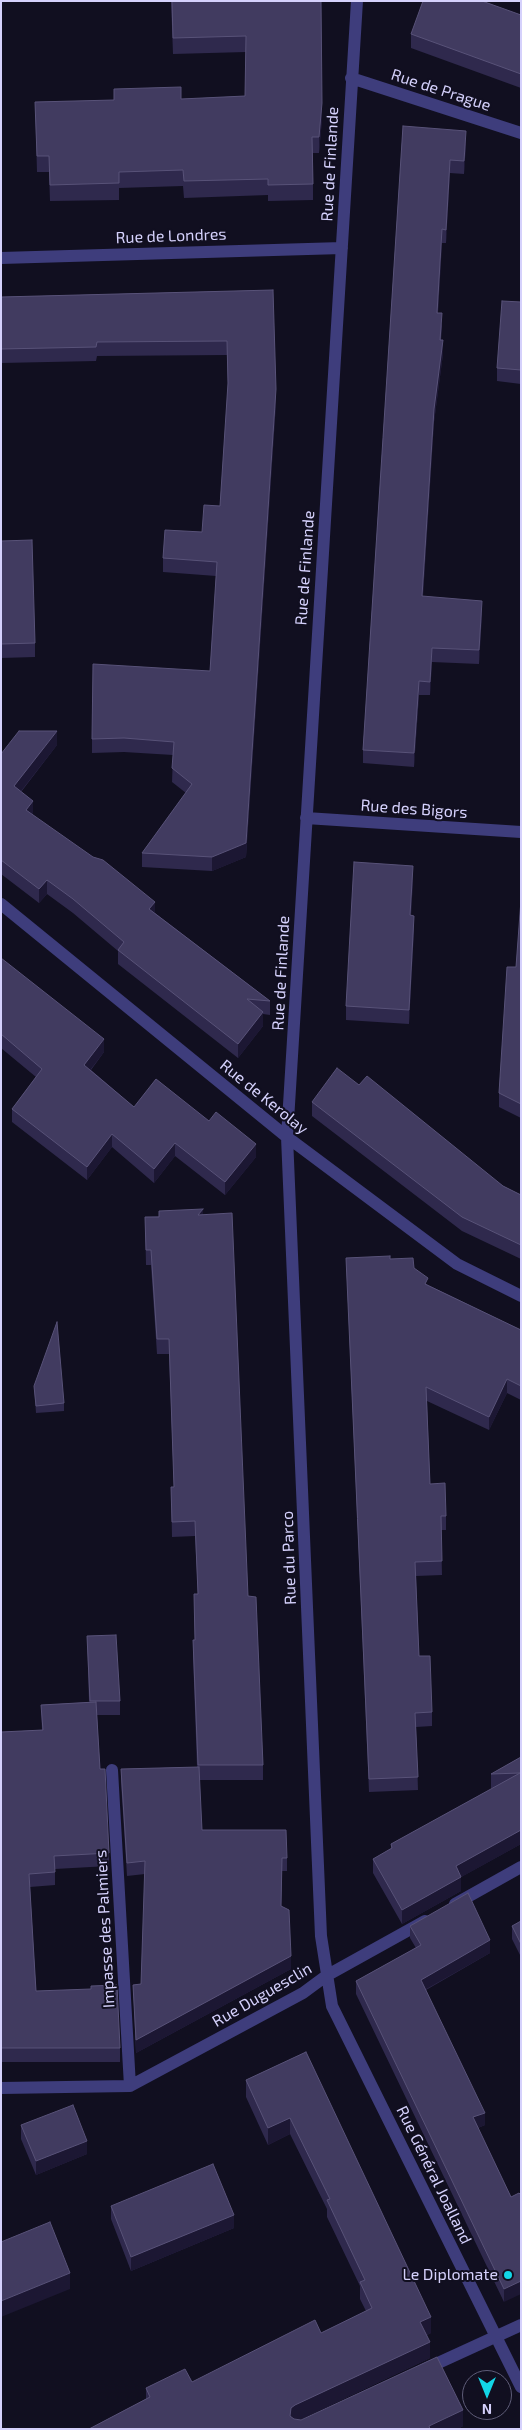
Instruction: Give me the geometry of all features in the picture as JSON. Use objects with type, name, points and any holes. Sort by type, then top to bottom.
[{"type":"street","name":"Rue de Finlande","points":[[287,1137],[357,1]]},
{"type":"street","name":"Rue de Prague","points":[[351,78],[521,133]]},
{"type":"street","name":"Rue de Londres","points":[[1,258],[342,248]]},
{"type":"street","name":"Rue des Bigors","points":[[306,818],[521,832]]},
{"type":"street","name":"Rue de Kerolay","points":[[1,904],[287,1137],[457,1264],[521,1296]]},
{"type":"street","name":"Rue du Parco","points":[[287,1137],[321,1936],[326,1976]]},
{"type":"street","name":"Impasse des Palmiers","points":[[112,1770],[130,2086]]},
{"type":"street","name":"Rue Duguesclin","points":[[1,2088],[130,2086],[303,1993],[326,1976],[521,1868]]},
{"type":"street","name":"Rue Général Joalland","points":[[326,1976],[332,2006],[521,2387]]},
{"type":"street","points":[[411,2376],[497,2338],[521,2325]]},
{"type":"building","points":[[172,1],[321,1],[322,103],[319,137],[312,137],[313,184],[268,185],[268,179],[184,181],[183,170],[119,172],[119,183],[50,185],[49,156],[37,156],[35,102],[114,100],[114,89],[181,87],[181,99],[245,96],[246,36],[173,38]]},
{"type":"building","points":[[423,1],[482,1],[521,15],[521,74],[411,34]]},
{"type":"building","points":[[403,126],[466,131],[464,161],[450,160],[446,230],[442,229],[437,313],[442,313],[440,340],[443,340],[434,409],[422,596],[482,601],[479,650],[432,648],[430,682],[419,681],[414,753],[363,750]]},
{"type":"building","points":[[273,290],[276,389],[246,843],[212,857],[142,853],[192,784],[172,768],[174,742],[124,738],[92,739],[93,664],[210,671],[217,562],[163,558],[165,530],[202,532],[204,505],[220,506],[228,383],[227,341],[97,342],[96,347],[1,349],[1,297]]},
{"type":"building","points":[[502,301],[521,302],[521,370],[497,368]]},
{"type":"building","points":[[32,540],[35,643],[1,644],[1,541]]},
{"type":"building","points":[[19,731],[57,731],[14,786],[33,801],[26,810],[93,857],[103,860],[155,902],[149,909],[270,1001],[247,999],[263,1012],[238,1044],[118,950],[124,942],[73,899],[47,880],[39,889],[1,860],[1,754]]},
{"type":"building","points":[[354,862],[413,866],[410,915],[414,916],[409,1010],[346,1006]]},
{"type":"building","points":[[521,900],[521,1104],[499,1093],[507,967],[516,967]]},
{"type":"building","points":[[1,958],[104,1039],[84,1065],[134,1107],[156,1079],[209,1121],[216,1112],[256,1144],[225,1182],[175,1143],[154,1169],[112,1134],[87,1167],[12,1109],[42,1069],[1,1034]]},
{"type":"building","points":[[337,1068],[359,1085],[367,1076],[503,1186],[521,1195],[521,1245],[462,1217],[312,1102]]},
{"type":"building","points":[[203,1209],[198,1215],[232,1213],[248,1596],[256,1597],[263,1765],[198,1765],[193,1640],[195,1640],[194,1594],[198,1594],[195,1521],[172,1522],[171,1487],[174,1487],[169,1339],[157,1339],[151,1250],[146,1250],[145,1217],[159,1217],[159,1211]]},
{"type":"building","points":[[390,1256],[390,1259],[413,1258],[414,1268],[428,1278],[425,1284],[521,1330],[521,1386],[507,1379],[489,1417],[426,1387],[430,1484],[445,1483],[446,1516],[441,1516],[442,1561],[415,1562],[419,1656],[430,1656],[432,1712],[415,1713],[418,1777],[369,1779],[346,1258]]},
{"type":"building","points":[[57,1322],[64,1403],[36,1406],[34,1386]]},
{"type":"building","points":[[116,1635],[120,1701],[90,1701],[87,1636]]},
{"type":"building","points":[[96,1702],[100,1769],[105,1769],[109,1853],[54,1856],[55,1872],[29,1874],[36,1991],[91,1989],[91,1986],[117,1985],[120,2048],[1,2048],[1,1732],[43,1730],[41,1705]]},
{"type":"building","points":[[521,1757],[521,1830],[456,1866],[461,1877],[402,1910],[373,1859],[392,1848],[391,1844],[520,1773],[491,1774]]},
{"type":"building","points":[[199,1767],[202,1830],[286,1830],[287,1858],[282,1858],[281,1906],[289,1910],[291,1956],[136,2040],[133,1985],[141,1984],[145,1861],[127,1863],[121,1769]]},
{"type":"building","points":[[468,1893],[490,1940],[421,1980],[485,2113],[473,2117],[511,2197],[519,2193],[521,2195],[521,2281],[504,2289],[356,1981],[421,1945],[410,1926]]},
{"type":"building","points":[[521,1921],[521,1944],[512,1926]]},
{"type":"building","points":[[306,2052],[431,2317],[420,2322],[430,2342],[295,2405],[291,2408],[290,2416],[301,2420],[437,2357],[462,2410],[429,2426],[430,2429],[89,2429],[150,2397],[146,2388],[185,2369],[192,2382],[315,2320],[321,2333],[372,2308],[360,2282],[365,2280],[327,2200],[330,2199],[290,2118],[268,2128],[246,2080]]},
{"type":"building","points":[[73,2105],[87,2141],[36,2161],[21,2125]]},
{"type":"building","points":[[213,2164],[234,2215],[131,2257],[111,2206]]},
{"type":"building","points":[[50,2222],[70,2273],[1,2301],[1,2242]]},
{"type":"place","name":"Le Diplomate","points":[[508,2275]]}]
